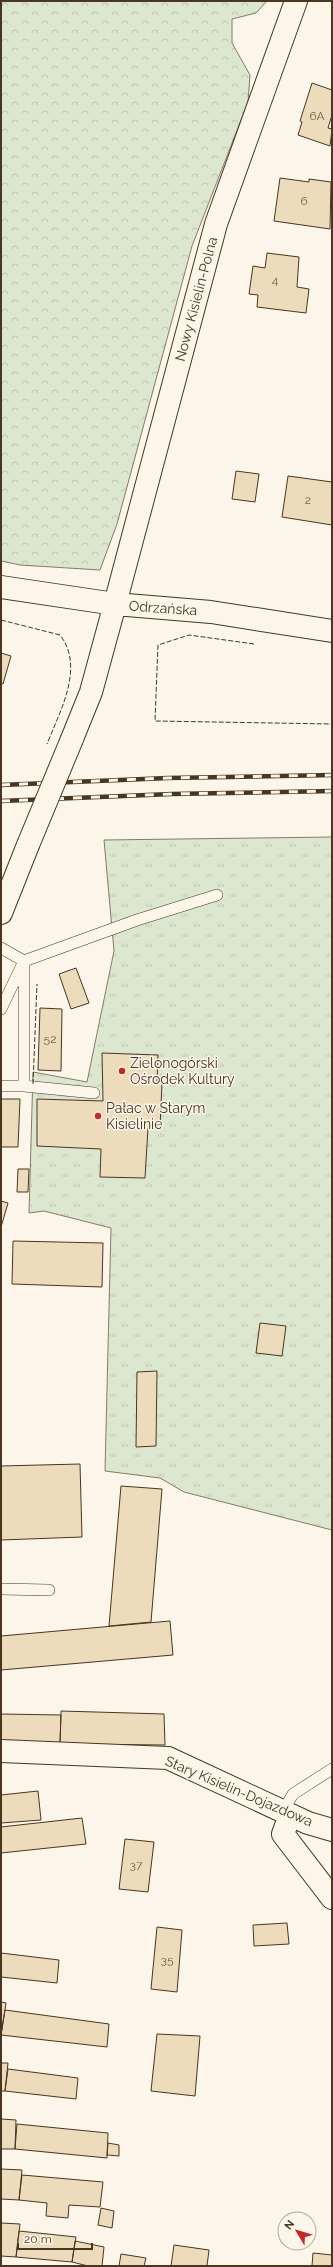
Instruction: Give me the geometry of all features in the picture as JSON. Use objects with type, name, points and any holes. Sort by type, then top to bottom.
[{"type":"street","name":"Nowy Kisielin-Polna","points":[[1,912],[91,692],[116,604],[216,224],[296,1]]},
{"type":"street","name":"Odrzańska","points":[[1,587],[116,604],[211,612],[332,631]]},
{"type":"street","name":"Stary Kisielin-Dojazdowa","points":[[1,1751],[168,1758],[287,1813],[332,1830]]},
{"type":"street","points":[[287,1813],[283,1834],[332,1898]]},
{"type":"lane","points":[[1,1009],[24,961],[137,920],[217,894]]},
{"type":"lane","points":[[1,948],[24,961]]},
{"type":"lane","points":[[24,961],[24,1086]]},
{"type":"lane","points":[[1,1086],[24,1086],[94,1093]]},
{"type":"lane","points":[[1,1589],[49,1590]]},
{"type":"lane","points":[[287,1813],[293,1794],[332,1769]]},
{"type":"green space","points":[[1,1],[267,1],[256,13],[232,19],[232,43],[250,75],[248,102],[192,246],[117,524],[100,570],[20,565],[1,561]]},
{"type":"green space","points":[[332,837],[332,1530],[184,1492],[160,1478],[105,1471],[111,1228],[44,1211],[29,1213],[33,1072],[87,1082],[114,951],[104,840]]},
{"type":"building","points":[[312,83],[332,90],[332,115],[328,128],[332,129],[330,146],[298,135],[302,122],[300,121]]},
{"type":"building","points":[[280,178],[309,182],[309,179],[331,182],[330,229],[274,221]]},
{"type":"building","points":[[267,253],[299,257],[297,287],[309,289],[306,313],[257,307],[258,295],[249,294],[253,266],[265,268]]},
{"type":"building","points":[[236,471],[259,474],[255,502],[232,499]]},
{"type":"building","points":[[288,476],[332,482],[332,525],[282,517]]},
{"type":"building","points":[[1,653],[11,656],[3,684],[1,683]]},
{"type":"building","points":[[76,968],[89,1003],[71,1009],[59,974]]},
{"type":"building","points":[[40,1008],[62,1009],[61,1071],[38,1070]]},
{"type":"building","name":"Pałac w Starym Kisielinie","points":[[102,1053],[158,1055],[157,1082],[162,1082],[160,1128],[148,1128],[145,1178],[100,1177],[101,1149],[37,1146],[37,1099],[103,1101]]},
{"type":"building","points":[[1,1099],[20,1099],[18,1147],[1,1147]]},
{"type":"building","points":[[18,1169],[29,1169],[28,1192],[17,1192]]},
{"type":"building","points":[[1,1201],[8,1203],[1,1227]]},
{"type":"building","points":[[13,1241],[103,1243],[102,1287],[12,1284]]},
{"type":"building","points":[[260,1323],[286,1326],[282,1356],[256,1353]]},
{"type":"building","points":[[157,1371],[156,1446],[136,1447],[137,1372]]},
{"type":"building","points":[[80,1464],[82,1537],[1,1540],[1,1466]]},
{"type":"building","points":[[121,1486],[162,1489],[151,1622],[109,1626]]},
{"type":"building","points":[[170,1621],[173,1655],[1,1670],[1,1636]]},
{"type":"building","points":[[61,1711],[164,1714],[165,1745],[60,1744]]},
{"type":"building","points":[[1,1714],[61,1715],[60,1744],[1,1744]]},
{"type":"building","points":[[38,1791],[41,1820],[1,1823],[1,1795]]},
{"type":"building","points":[[82,1818],[86,1844],[1,1853],[1,1827]]},
{"type":"building","points":[[125,1839],[154,1842],[148,1892],[119,1889]]},
{"type":"building","points":[[287,1923],[289,1944],[254,1946],[253,1925]]},
{"type":"building","points":[[157,1927],[182,1930],[177,1992],[151,1989]]},
{"type":"building","points":[[1,1953],[59,1960],[57,1983],[1,1977]]},
{"type":"building","points":[[1,2002],[6,2003],[1,2035]]},
{"type":"building","points":[[5,2010],[109,2024],[107,2047],[1,2035]]},
{"type":"building","points":[[157,2034],[200,2036],[195,2096],[151,2091]]},
{"type":"building","points":[[1,2063],[8,2063],[5,2091],[1,2091]]},
{"type":"building","points":[[8,2069],[78,2078],[76,2099],[5,2091]]},
{"type":"building","points":[[1,2119],[16,2120],[15,2149],[1,2149]]},
{"type":"building","points":[[17,2124],[108,2133],[107,2158],[15,2149]]},
{"type":"building","points":[[108,2143],[119,2145],[119,2156],[107,2155]]},
{"type":"building","points":[[1,2169],[22,2170],[19,2200],[1,2199]]},
{"type":"building","points":[[22,2175],[103,2182],[100,2207],[69,2205],[68,2218],[46,2216],[47,2203],[19,2200]]},
{"type":"building","points":[[101,2208],[114,2211],[112,2228],[98,2225]]},
{"type":"building","points":[[1,2223],[20,2224],[16,2257],[1,2256]]},
{"type":"building","points":[[19,2231],[76,2237],[72,2262],[16,2257]]},
{"type":"building","points":[[75,2241],[104,2247],[102,2266],[88,2266],[72,2262]]},
{"type":"building","points":[[174,2245],[209,2250],[207,2266],[171,2266]]},
{"type":"building","points":[[313,2253],[332,2255],[332,2266],[312,2266]]},
{"type":"building","points":[[121,2254],[146,2258],[144,2266],[119,2266]]},
{"type":"railway","points":[[1,785],[168,778],[332,775]]},
{"type":"railway","points":[[1,801],[172,794],[332,791]]},
{"type":"fence","points":[[1,620],[60,635],[67,648],[70,661],[68,689],[47,744]]},
{"type":"fence","points":[[254,644],[189,635],[158,645],[155,721],[332,724]]},
{"type":"fence","points":[[33,1084],[37,984]]},
{"type":"place","name":"Zielonogórski Ośrodek Kultury","points":[[122,1071]]},
{"type":"place","name":"Pałac w Starym Kisielinie","points":[[98,1116]]}]
